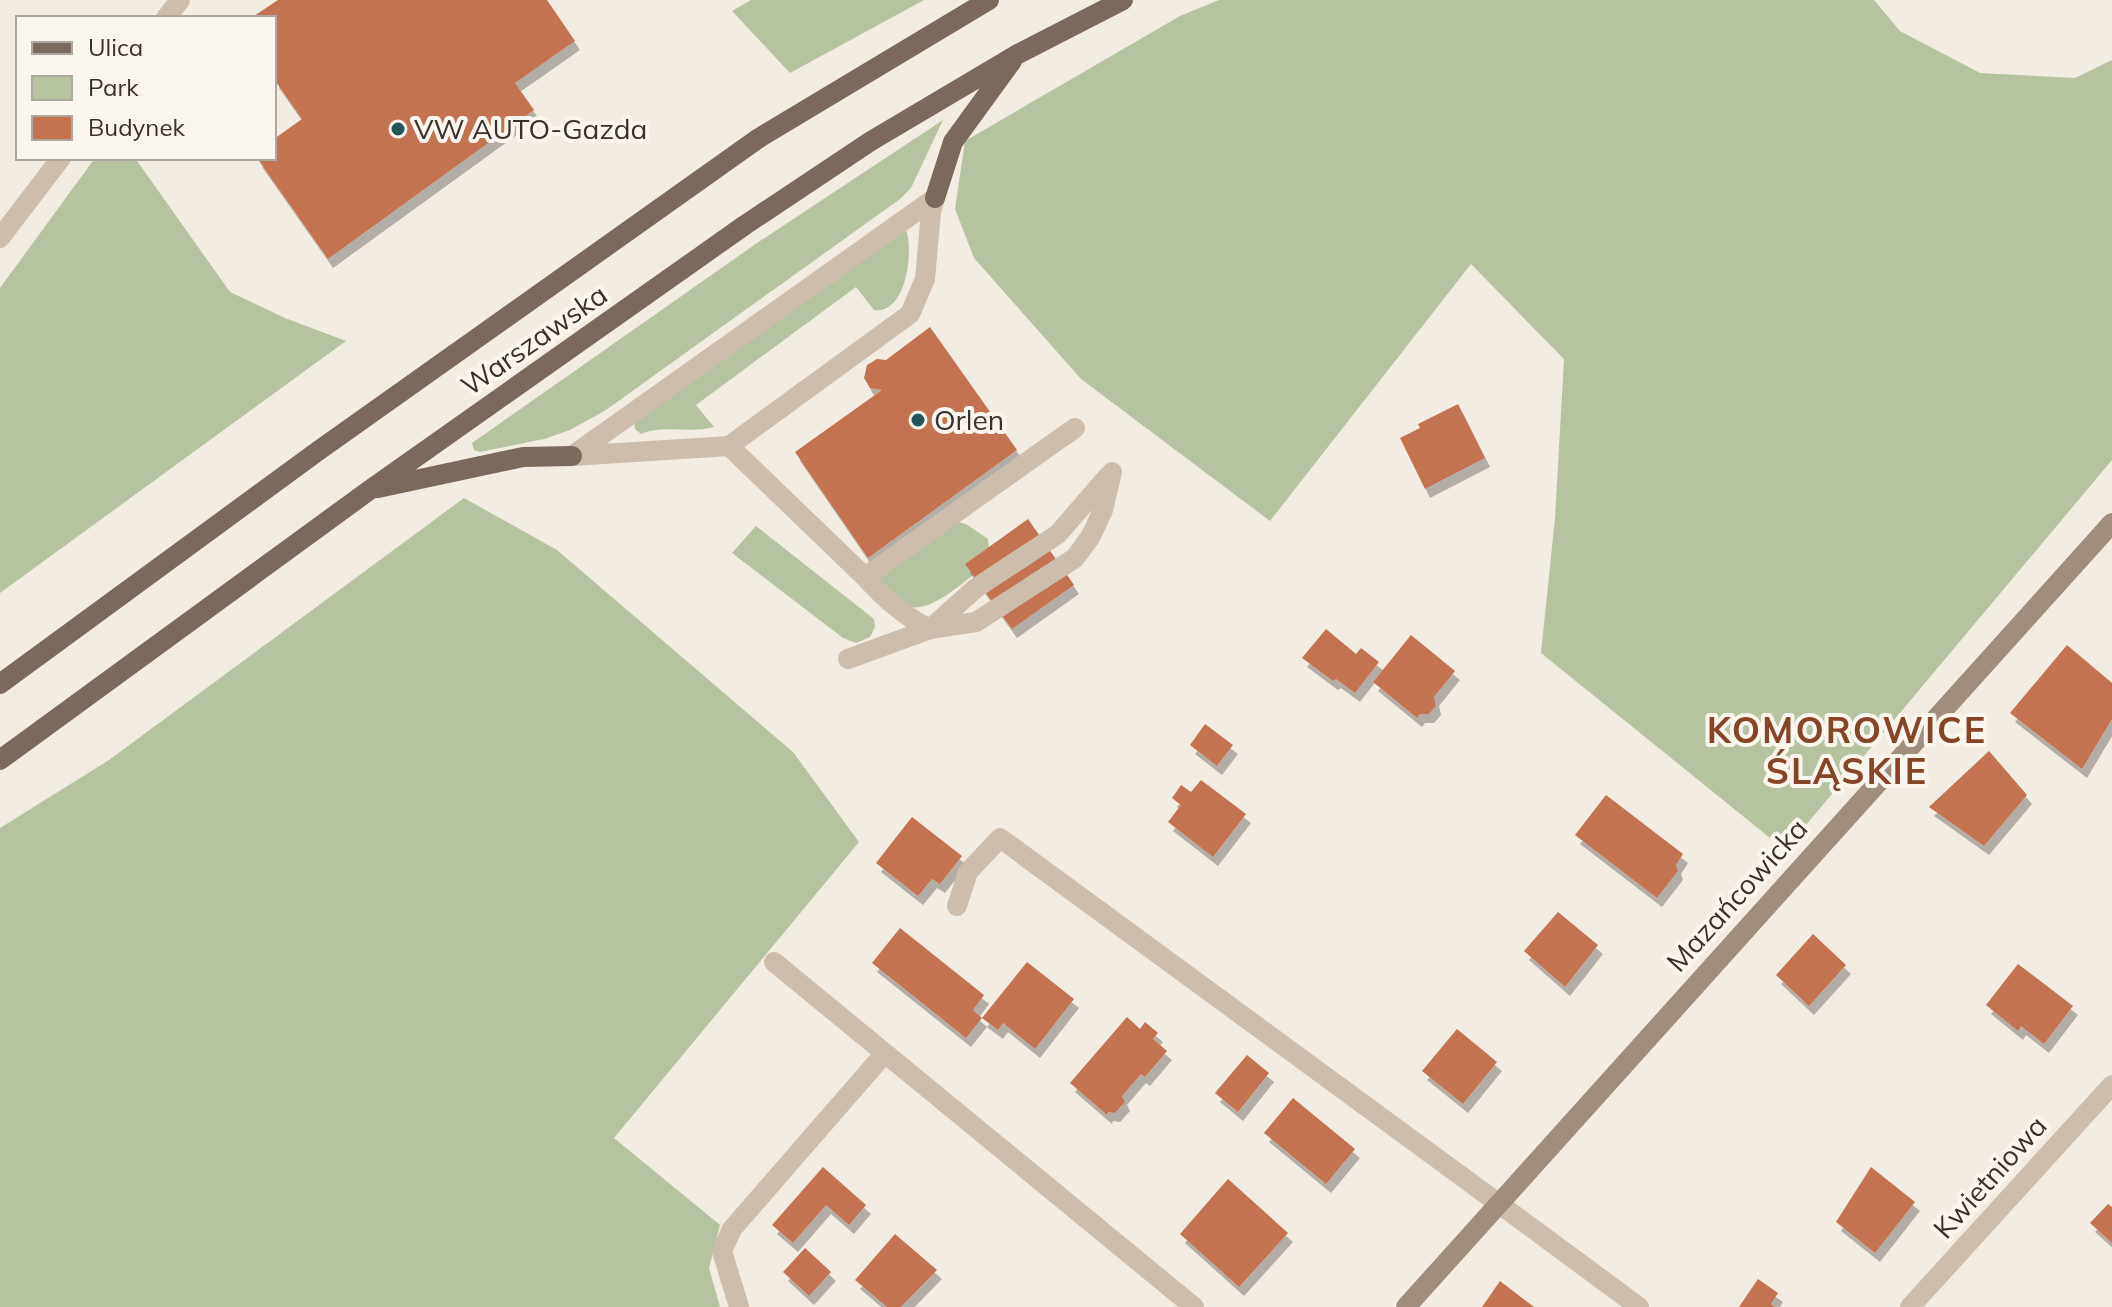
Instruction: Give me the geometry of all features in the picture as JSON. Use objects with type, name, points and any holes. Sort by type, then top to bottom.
[{"type":"main road","name":"Warszawska","points":[[0,684],[409,385],[759,138],[989,0]]},
{"type":"main road","name":"Warszawska","points":[[0,760],[371,489],[745,225],[871,141],[1016,55],[1123,0]]},
{"type":"main road","points":[[935,198],[953,142],[1016,55]]},
{"type":"main road","points":[[371,489],[523,457],[572,456]]},
{"type":"main road","points":[[0,665],[34,656],[61,639]]},
{"type":"street","points":[[168,16],[180,0]]},
{"type":"street","points":[[0,238],[59,160]]},
{"type":"street","points":[[572,456],[729,446],[910,314],[925,279],[935,198]]},
{"type":"street","points":[[572,456],[935,198]]},
{"type":"street","points":[[865,577],[1075,428]]},
{"type":"street","points":[[729,446],[899,611],[930,629]]},
{"type":"street","points":[[848,659],[930,629],[976,622],[1075,558],[1091,536],[1103,510],[1112,472],[1058,534],[976,588],[930,629]]},
{"type":"street","name":"Mazańcowicka","points":[[1406,1307],[2112,523]]},
{"type":"street","points":[[957,906],[968,872],[1000,838],[1639,1307]]},
{"type":"street","points":[[774,962],[1194,1307]]},
{"type":"street","points":[[739,1307],[722,1251],[732,1229],[885,1053]]},
{"type":"street","name":"Kwietniowa","points":[[1910,1307],[2112,1085]]},
{"type":"green space","points":[[751,0],[924,0],[790,73],[732,11]]},
{"type":"green space","points":[[1219,0],[1874,0],[1900,31],[1980,73],[2075,78],[2112,60],[2112,460],[1785,850],[1541,653],[1555,518],[1564,359],[1471,264],[1270,521],[1081,379],[974,258],[955,209],[965,141],[1180,16]]},
{"type":"green space","points":[[943,120],[911,188],[900,199],[606,410],[570,430],[544,439],[480,452],[474,450],[472,443],[757,243]]},
{"type":"green space","points":[[94,160],[136,160],[230,292],[285,318],[346,341],[0,593],[0,288]]},
{"type":"green space","points":[[906,229],[908,266],[894,303],[885,309],[874,310],[856,287],[696,405],[714,427],[641,434],[635,429],[634,422]]},
{"type":"green space","points":[[464,498],[557,550],[793,752],[859,842],[614,1138],[720,1225],[709,1268],[720,1307],[0,1307],[0,828],[109,760]]},
{"type":"green space","points":[[958,522],[988,539],[989,547],[966,564],[973,575],[932,603],[914,607],[906,605],[878,578]]},
{"type":"green space","points":[[756,526],[874,619],[875,627],[870,637],[856,643],[843,638],[732,553]]},
{"type":"building","name":"VW AUTO-Gazda","points":[[278,0],[547,0],[575,41],[515,83],[534,110],[328,259],[258,160],[276,160],[276,138],[302,119],[276,82],[276,16],[254,16]]},
{"type":"building","name":"Orlen","points":[[930,327],[1017,450],[868,558],[795,452],[882,390],[870,388],[864,378],[867,365],[877,359],[886,360]]},
{"type":"building","points":[[1458,404],[1485,458],[1425,489],[1400,438],[1420,428],[1418,424]]},
{"type":"building","points":[[1028,519],[1074,585],[1012,629],[965,564]]},
{"type":"building","points":[[1326,629],[1356,654],[1361,648],[1379,662],[1355,693],[1302,658]]},
{"type":"building","points":[[1411,635],[1455,671],[1434,697],[1436,706],[1429,714],[1420,714],[1417,718],[1373,682]]},
{"type":"building","points":[[2067,645],[2112,683],[2112,719],[2082,769],[2010,713]]},
{"type":"building","points":[[1205,724],[1233,745],[1217,766],[1190,745]]},
{"type":"building","points":[[1989,751],[2027,795],[1984,846],[1929,807]]},
{"type":"building","points":[[1201,780],[1246,814],[1213,857],[1168,822],[1181,805],[1172,798],[1181,785],[1191,792]]},
{"type":"building","points":[[1606,795],[1683,854],[1676,865],[1678,871],[1657,898],[1575,835]]},
{"type":"building","points":[[912,817],[962,856],[940,884],[932,879],[918,896],[876,863]]},
{"type":"building","points":[[1558,912],[1598,945],[1565,987],[1524,951]]},
{"type":"building","points":[[900,928],[984,995],[973,1010],[982,1018],[966,1038],[872,963]]},
{"type":"building","points":[[1813,934],[1846,965],[1809,1006],[1776,975]]},
{"type":"building","points":[[1027,962],[1074,999],[1035,1049],[1003,1023],[998,1030],[982,1018]]},
{"type":"building","points":[[2018,964],[2073,1006],[2044,1044],[2021,1026],[2018,1031],[1986,1005]]},
{"type":"building","points":[[1127,1017],[1140,1029],[1145,1022],[1158,1033],[1153,1039],[1167,1051],[1145,1077],[1141,1074],[1122,1096],[1125,1102],[1115,1113],[1108,1112],[1107,1115],[1070,1083]]},
{"type":"building","points":[[1457,1029],[1497,1062],[1463,1104],[1422,1071]]},
{"type":"building","points":[[1247,1055],[1269,1073],[1238,1112],[1215,1093]]},
{"type":"building","points":[[1293,1098],[1355,1149],[1326,1184],[1264,1133]]},
{"type":"building","points":[[823,1167],[866,1205],[849,1225],[826,1205],[793,1243],[772,1225]]},
{"type":"building","points":[[1871,1167],[1915,1202],[1875,1253],[1836,1222]]},
{"type":"building","points":[[1228,1179],[1288,1233],[1239,1287],[1180,1234]]},
{"type":"building","points":[[2108,1204],[2112,1207],[2112,1243],[2090,1223]]},
{"type":"building","points":[[895,1234],[937,1270],[901,1307],[887,1307],[855,1280]]},
{"type":"building","points":[[805,1248],[831,1272],[809,1296],[783,1272]]},
{"type":"building","points":[[1758,1279],[1778,1293],[1771,1304],[1775,1307],[1739,1307]]},
{"type":"building","points":[[1500,1281],[1534,1307],[1482,1307]]},
{"type":"place","name":"VW AUTO-Gazda","points":[[398,129]]},
{"type":"place","name":"Orlen","points":[[918,420]]},
{"type":"district","name":"KOMOROWICE ŚLĄSKIE","points":[[1847,750]]}]
